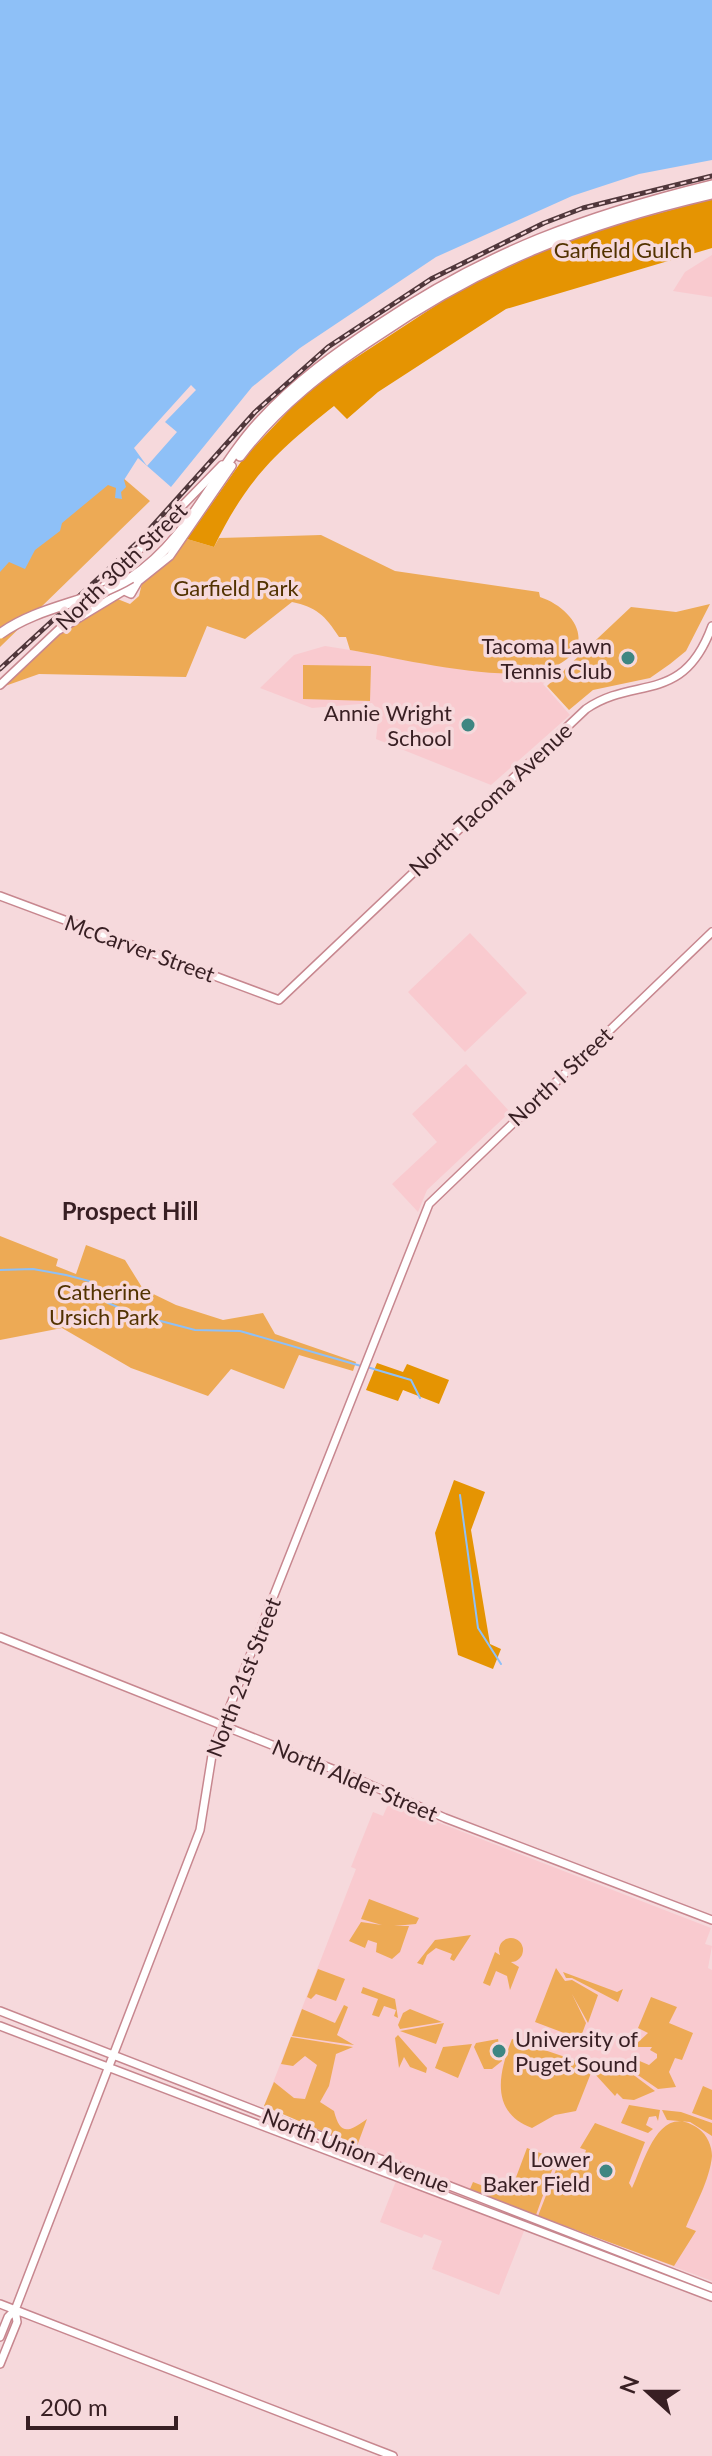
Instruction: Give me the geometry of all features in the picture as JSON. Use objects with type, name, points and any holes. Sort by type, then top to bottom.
[{"type":"highway","points":[[200,506],[240,445],[277,402],[321,363],[460,275],[571,224],[712,185]]},
{"type":"highway","points":[[0,634],[40,611],[135,580],[167,550],[272,418],[310,382],[462,282],[575,231],[712,194]]},
{"type":"street","name":"North 30th Street","points":[[0,685],[145,548],[240,445]]},
{"type":"street","points":[[50,635],[123,592],[133,593],[135,580],[178,547],[232,466]]},
{"type":"street","points":[[123,592],[116,580],[145,548]]},
{"type":"street","name":"North Tacoma Avenue","points":[[279,1000],[586,709],[600,699],[648,689],[671,680],[697,655],[712,626]]},
{"type":"street","name":"McCarver Street","points":[[0,896],[279,1000]]},
{"type":"street","name":"North I Street","points":[[419,1228],[435,1196],[712,932]]},
{"type":"street","name":"North 21st Street","points":[[0,2337],[8,2317],[15,2310],[200,1830],[209,1760],[419,1228]]},
{"type":"street","name":"North Alder Street","points":[[0,1637],[457,1823],[712,1920]]},
{"type":"street","name":"North Union Avenue","points":[[0,2011],[712,2288]]},
{"type":"street","name":"North Union Avenue","points":[[0,2026],[712,2297]]},
{"type":"street","points":[[0,2304],[393,2456]]},
{"type":"street","name":"North 21st Street","points":[[0,2364],[17,2322],[15,2310]]},
{"type":"shaded area","points":[[712,255],[712,297],[673,291],[685,272]]},
{"type":"shaded area","name":"Annie Wright School","points":[[325,646],[489,672],[530,673],[556,666],[559,669],[543,684],[570,715],[491,785],[376,739],[379,711],[372,703],[312,708],[260,688],[294,655]]},
{"type":"shaded area","points":[[470,933],[527,993],[465,1052],[408,992]]},
{"type":"shaded area","points":[[466,1064],[510,1112],[427,1190],[418,1212],[392,1184],[437,1142],[412,1114]]},
{"type":"shaded area","name":"University of Puget Sound","points":[[390,1800],[401,1808],[711,1928],[705,1944],[712,1946],[708,1968],[712,1970],[712,2281],[531,2213],[499,2295],[432,2269],[442,2241],[424,2234],[422,2238],[380,2222],[403,2163],[264,2106],[356,1869],[351,1867],[373,1812],[383,1816]]},
{"type":"green space","name":"Garfield Gulch","points":[[712,199],[712,248],[506,309],[378,392],[347,419],[334,406],[314,422],[279,453],[251,485],[214,547],[187,539],[243,459],[311,387],[458,291],[574,236]]},
{"type":"green space","points":[[115,471],[150,501],[0,647],[0,559]]},
{"type":"green space","name":"Garfield Park","points":[[321,535],[395,571],[539,592],[540,597],[552,602],[571,618],[579,638],[576,648],[556,666],[537,672],[455,669],[350,650],[346,637],[339,637],[319,613],[292,602],[245,639],[207,626],[186,677],[39,674],[5,686],[51,637],[115,598],[130,604],[139,596],[142,583],[187,539],[214,547],[219,538]]},
{"type":"green space","name":"Tacoma Lawn Tennis Club","points":[[710,604],[686,651],[650,678],[593,690],[569,710],[547,686],[631,607],[676,612]]},
{"type":"green space","points":[[303,665],[371,666],[370,701],[303,699]]},
{"type":"green space","name":"Catherine Ursich Park","points":[[0,1236],[58,1259],[56,1266],[76,1274],[86,1245],[125,1260],[143,1289],[176,1305],[223,1320],[263,1313],[275,1334],[356,1362],[353,1371],[299,1355],[284,1389],[231,1369],[208,1396],[131,1368],[62,1328],[0,1340]]},
{"type":"green space","points":[[377,1363],[403,1372],[407,1364],[449,1380],[439,1404],[403,1390],[398,1401],[366,1390]]},
{"type":"green space","points":[[454,1480],[485,1492],[471,1530],[490,1644],[501,1649],[493,1669],[458,1655],[435,1533]]},
{"type":"green space","points":[[369,1899],[419,1918],[416,1924],[394,1926],[409,1926],[400,1952],[392,1959],[376,1952],[377,1943],[368,1940],[365,1948],[349,1941],[361,1922],[382,1925],[361,1919]]},
{"type":"green space","points":[[471,1935],[454,1961],[450,1959],[452,1954],[436,1948],[427,1955],[423,1965],[417,1963],[435,1940]]},
{"type":"green space","points":[[511,1938],[519,1942],[523,1950],[519,1958],[511,1962],[503,1958],[499,1950],[503,1942]]},
{"type":"green space","points":[[495,1952],[519,1967],[510,1990],[507,1976],[496,1971],[490,1986],[483,1983]]},
{"type":"green space","points":[[556,1968],[565,1981],[572,1980],[598,1995],[588,2023],[572,1994],[586,2023],[580,2039],[535,2022]]},
{"type":"green space","points":[[318,1969],[345,1979],[336,2001],[316,1994],[311,1999],[307,1997]]},
{"type":"green space","points":[[563,1972],[617,1992],[623,1989],[618,2002],[572,1978],[566,1978]]},
{"type":"green space","points":[[363,1987],[395,1999],[398,2018],[394,2016],[396,2010],[384,2006],[379,2017],[372,2015],[378,1999],[361,1993]]},
{"type":"green space","points":[[651,1997],[677,2007],[669,2023],[693,2033],[682,2060],[675,2058],[669,2072],[676,2087],[658,2089],[629,2069],[635,2059],[649,2065],[657,2058],[657,2054],[650,2050],[652,2047],[633,2047],[648,2033],[638,2028]]},
{"type":"green space","points":[[344,2005],[348,2007],[337,2035],[354,2045],[292,2036],[302,2009],[335,2023]]},
{"type":"green space","points":[[410,2009],[442,2022],[400,2029],[398,2025],[403,2013]]},
{"type":"green space","points":[[444,2023],[436,2044],[400,2031]]},
{"type":"green space","points":[[398,2035],[427,2068],[426,2073],[410,2067],[404,2057],[399,2068],[395,2038]]},
{"type":"green space","points":[[291,2037],[353,2047],[336,2054],[329,2086],[320,2102],[334,2111],[342,2128],[350,2129],[367,2119],[357,2146],[264,2106],[274,2082],[294,2098],[305,2099],[317,2065],[305,2056],[293,2066],[281,2064]]},
{"type":"green space","points":[[498,2039],[502,2061],[492,2069],[484,2069],[474,2047],[476,2043]]},
{"type":"green space","points":[[512,2039],[574,2060],[591,2073],[576,2111],[555,2115],[532,2128],[509,2112],[503,2102],[501,2077]]},
{"type":"green space","points":[[472,2044],[458,2078],[435,2068],[443,2047]]},
{"type":"green space","points":[[596,2067],[631,2073],[655,2091],[634,2100],[623,2099],[617,2093],[615,2096],[594,2073]]},
{"type":"green space","points":[[703,2086],[712,2090],[712,2120],[692,2113]]},
{"type":"green space","points":[[629,2105],[660,2110],[658,2121],[656,2116],[649,2117],[646,2125],[653,2129],[648,2133],[621,2123]]},
{"type":"green space","points":[[662,2110],[681,2112],[712,2123],[712,2136],[690,2122],[667,2120]]},
{"type":"green space","points":[[673,2122],[685,2122],[699,2129],[707,2138],[712,2152],[711,2165],[686,2227],[696,2231],[674,2266],[538,2216],[559,2162],[563,2157],[567,2159],[565,2165],[573,2166],[577,2157],[583,2159],[586,2150],[580,2148],[595,2123],[645,2142],[629,2183],[632,2188],[648,2151],[663,2128]]},
{"type":"green space","points":[[527,2148],[556,2159],[536,2215],[470,2189],[473,2182],[491,2189],[494,2181],[512,2188]]},
{"type":"water","points":[[0,0],[712,0],[712,160],[639,174],[572,196],[436,257],[300,348],[252,387],[171,487],[138,458],[124,480],[126,487],[121,492],[122,499],[115,498],[116,488],[108,485],[62,523],[60,531],[35,550],[25,569],[9,562],[0,572]]},
{"type":"pier","points":[[191,385],[196,390],[165,422],[177,432],[147,466],[134,448]]},
{"type":"waterway","points":[[0,1270],[33,1269],[89,1281],[108,1303],[134,1314],[195,1330],[240,1331],[361,1366]]},
{"type":"waterway","points":[[367,1367],[411,1380],[420,1398]]},
{"type":"waterway","points":[[460,1495],[478,1628],[501,1664]]},
{"type":"railway","points":[[0,669],[139,541],[255,412],[328,347],[431,279],[544,223],[583,208],[712,176]]},
{"type":"place","name":"Tacoma Lawn Tennis Club","points":[[628,658]]},
{"type":"place","name":"Annie Wright School","points":[[468,725]]},
{"type":"place","name":"University of Puget Sound","points":[[499,2051]]},
{"type":"place","name":"Lower Baker Field","points":[[606,2171]]},
{"type":"district","name":"Prospect Hill","points":[[130,1210]]}]
